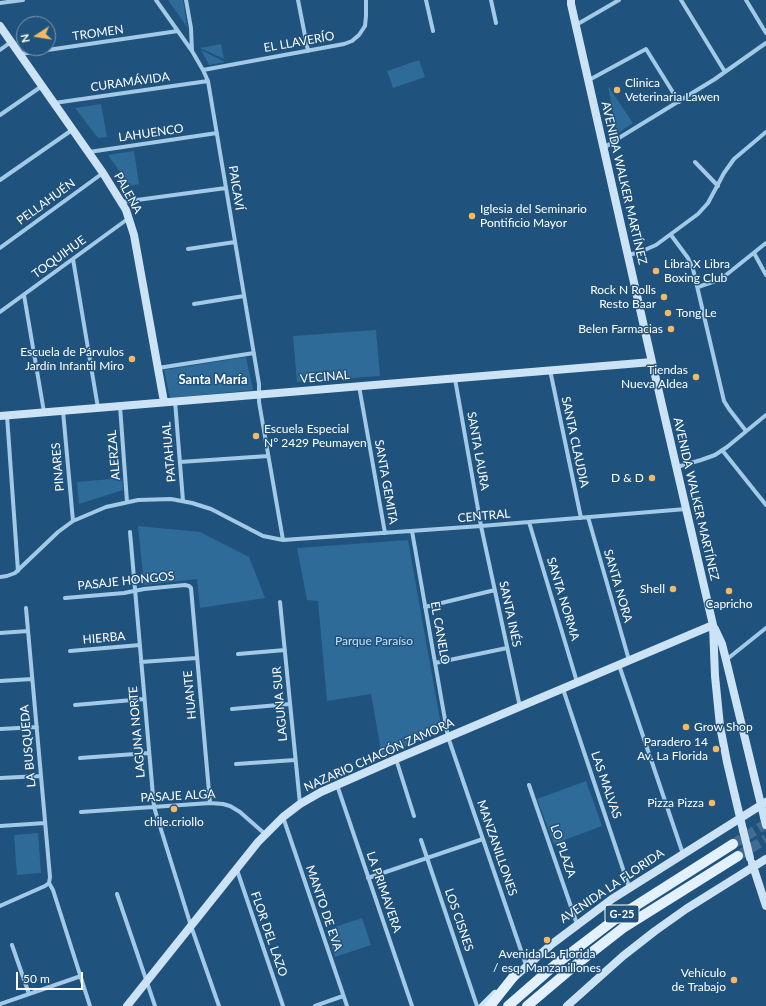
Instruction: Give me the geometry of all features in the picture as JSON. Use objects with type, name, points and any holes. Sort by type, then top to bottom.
[{"type":"main road","name":"G-25","points":[[508,1006],[555,965],[612,921],[642,900],[733,844]]},
{"type":"main road","name":"G-25","points":[[527,1006],[578,963],[623,928],[738,856]]},
{"type":"main road","points":[[490,1006],[514,976]]},
{"type":"street","points":[[0,3],[23,0]]},
{"type":"street","name":"PAICAVÍ","points":[[156,0],[192,51],[208,81],[259,384],[259,402],[284,540]]},
{"type":"street","points":[[186,0],[192,28],[192,51]]},
{"type":"street","points":[[298,0],[308,51]]},
{"type":"street","name":"EL LLAVERÍO","points":[[203,70],[344,44],[360,36],[365,26],[366,0]]},
{"type":"street","points":[[426,0],[433,31]]},
{"type":"street","points":[[491,0],[496,23]]},
{"type":"street","points":[[576,25],[618,0]]},
{"type":"street","points":[[681,0],[726,72]]},
{"type":"street","points":[[746,0],[766,33]]},
{"type":"street","name":"AVENIDA WALKER MARTÍNEZ","points":[[571,1],[713,625],[715,676],[720,726],[726,762],[750,858],[766,906]]},
{"type":"street","name":"PALENA","points":[[0,26],[16,49]]},
{"type":"street","name":"TROMEN","points":[[56,49],[178,31]]},
{"type":"street","points":[[0,50],[11,42]]},
{"type":"street","points":[[604,148],[726,72],[766,43]]},
{"type":"street","points":[[589,80],[646,49],[679,102]]},
{"type":"street","name":"PALENA","points":[[21,56],[103,173],[122,202],[130,218],[164,402]]},
{"type":"street","name":"CURAMÁVIDA","points":[[54,103],[208,81]]},
{"type":"street","points":[[0,115],[42,86]]},
{"type":"street","points":[[0,180],[72,129]]},
{"type":"street","name":"LAHUENCO","points":[[88,152],[217,133]]},
{"type":"street","points":[[628,255],[650,248],[671,235],[704,208],[712,197],[724,172],[734,159],[765,134]]},
{"type":"street","points":[[695,162],[718,186]]},
{"type":"street","name":"PELLAHUÉN","points":[[0,248],[103,173]]},
{"type":"street","points":[[122,202],[226,188]]},
{"type":"street","name":"TOQUIHUE","points":[[0,312],[130,218]]},
{"type":"street","points":[[671,235],[691,264],[698,287],[722,396],[728,409],[746,432]]},
{"type":"street","points":[[188,249],[235,242]]},
{"type":"street","points":[[698,287],[721,279],[766,243]]},
{"type":"street","points":[[754,253],[766,275]]},
{"type":"street","points":[[73,259],[98,408]]},
{"type":"street","points":[[24,295],[44,412]]},
{"type":"street","points":[[194,304],[244,296]]},
{"type":"street","points":[[158,368],[254,353]]},
{"type":"street","name":"VECINAL","points":[[4,416],[652,362]]},
{"type":"street","name":"SANTA CLAUDIA","points":[[550,370],[581,518]]},
{"type":"street","name":"SANTA LAURA","points":[[455,378],[481,526]]},
{"type":"street","name":"SANTA GEMITA","points":[[358,386],[385,534]]},
{"type":"street","name":"PATAHUAL","points":[[175,401],[183,501]]},
{"type":"street","name":"ALERZAL","points":[[120,406],[127,502]]},
{"type":"street","name":"PINARES","points":[[63,411],[73,521]]},
{"type":"street","points":[[677,467],[708,458],[722,450],[766,415]]},
{"type":"street","points":[[0,577],[12,575],[18,570],[4,416]]},
{"type":"street","points":[[722,450],[766,505]]},
{"type":"street","points":[[180,462],[268,456]]},
{"type":"street","name":"CENTRAL","points":[[18,570],[58,532],[73,521],[96,510],[127,502],[159,499],[183,501],[211,509],[263,536],[284,540],[412,532],[686,509]]},
{"type":"street","name":"SANTA NORA","points":[[588,517],[629,660]]},
{"type":"street","name":"SANTA NORMA","points":[[529,522],[577,682]]},
{"type":"street","name":"SANTA INÉS","points":[[481,526],[520,707]]},
{"type":"street","name":"LAGUNA NORTE","points":[[130,532],[154,807],[191,926],[219,1006]]},
{"type":"street","name":"EL CANELO","points":[[412,532],[448,737]]},
{"type":"street","name":"PASAJE HONGOS","points":[[65,598],[184,585],[189,586]]},
{"type":"street","name":"HUANTE","points":[[189,586],[192,591],[210,803]]},
{"type":"street","points":[[425,607],[495,590]]},
{"type":"street","name":"LAGUNA SUR","points":[[280,602],[300,804]]},
{"type":"street","name":"LA BUSQUEDA","points":[[26,608],[50,877],[49,883]]},
{"type":"street","name":"AVENIDA WALKER MARTÍNEZ","points":[[713,625],[722,644],[764,804],[765,821]]},
{"type":"street","name":"NAZARIO CHACÓN ZAMORA","points":[[127,1006],[265,834],[300,804],[336,785],[396,758],[713,625]]},
{"type":"street","points":[[726,660],[766,628]]},
{"type":"street","points":[[0,633],[28,631]]},
{"type":"street","name":"HIERBA","points":[[70,651],[140,645]]},
{"type":"street","points":[[435,662],[507,648]]},
{"type":"street","points":[[238,654],[285,650]]},
{"type":"street","points":[[141,662],[197,658]]},
{"type":"street","points":[[619,665],[683,854]]},
{"type":"street","points":[[0,681],[32,679]]},
{"type":"street","name":"LAS MALVAS","points":[[563,688],[630,887]]},
{"type":"street","points":[[75,704],[144,699]]},
{"type":"street","points":[[232,709],[290,704]]},
{"type":"street","points":[[0,729],[37,727]]},
{"type":"street","name":"MANZANILLONES","points":[[448,737],[526,965]]},
{"type":"street","points":[[80,758],[149,754]]},
{"type":"street","points":[[396,758],[414,816]]},
{"type":"street","points":[[236,764],[295,760]]},
{"type":"street","points":[[0,778],[41,776]]},
{"type":"street","name":"LA PRIMAVERA","points":[[336,785],[412,1006]]},
{"type":"street","name":"LO PLAZA","points":[[529,785],[578,924]]},
{"type":"street","name":"PASAJE ALGA","points":[[81,812],[210,803],[223,804],[236,809],[245,815],[265,834]]},
{"type":"street","name":"AVENIDA LA FLORIDA","points":[[482,1006],[526,965],[578,924],[630,887],[764,804]]},
{"type":"street","name":"MANTO DE EVA","points":[[283,817],[347,1006]]},
{"type":"street","points":[[0,826],[45,823]]},
{"type":"street","points":[[368,878],[483,838]]},
{"type":"street","name":"LOS CISNES","points":[[421,840],[477,1006]]},
{"type":"street","points":[[567,1006],[623,956],[655,931],[766,859]]},
{"type":"street","name":"FLOR DEL LAZO","points":[[237,869],[283,1006]]},
{"type":"street","points":[[0,906],[49,883],[53,890],[90,1006]]},
{"type":"street","points":[[117,894],[155,1006]]},
{"type":"street","points":[[12,945],[30,994]]},
{"type":"street","points":[[0,1004],[81,976]]},
{"type":"street","points":[[315,1006],[343,996]]},
{"type":"green space","points":[[168,0],[183,0],[187,27]]},
{"type":"green space","points":[[221,44],[224,59],[200,48]]},
{"type":"green space","points":[[201,50],[225,62],[209,65]]},
{"type":"green space","points":[[419,60],[425,77],[393,88],[387,71]]},
{"type":"green space","points":[[608,86],[633,123],[617,134]]},
{"type":"green space","points":[[101,104],[107,137],[98,138],[75,108]]},
{"type":"green space","points":[[134,151],[139,184],[130,186],[108,155]]},
{"type":"green space","points":[[376,330],[380,376],[297,382],[293,336]]},
{"type":"green space","points":[[246,357],[253,390],[170,398],[164,370]]},
{"type":"green space","points":[[122,478],[123,490],[79,504],[77,482]]},
{"type":"green space","points":[[138,526],[200,532],[249,557],[265,598],[200,608],[197,579],[144,585]]},
{"type":"green space","name":"Parque Paraíso","points":[[408,540],[442,731],[382,757],[371,694],[327,701],[318,601],[307,600],[297,548]]},
{"type":"green space","points":[[586,781],[602,826],[554,844],[537,799]]},
{"type":"green space","points":[[38,833],[41,873],[17,875],[14,835]]},
{"type":"green space","points":[[362,918],[371,945],[335,957],[326,930]]},
{"type":"tunnel","points":[[733,844],[766,824]]},
{"type":"tunnel","points":[[738,856],[766,839]]},
{"type":"place","name":"Clinica Veterinaria Lawen","points":[[617,90]]},
{"type":"place","name":"Iglesia del Seminario Pontificio Mayor","points":[[472,216]]},
{"type":"place","name":"Libra X Libra Boxing Club","points":[[656,271]]},
{"type":"place","name":"Rock N Rolls Resto Baar","points":[[664,297]]},
{"type":"place","name":"Tong Le","points":[[668,313]]},
{"type":"place","name":"Belen Farmacias","points":[[671,329]]},
{"type":"place","name":"Escuela de Párvulos Jardín Infantil Miro","points":[[132,359]]},
{"type":"place","name":"Tiendas Nueva Aldea","points":[[696,377]]},
{"type":"place","name":"Escuela Especial N° 2429 Peumayen","points":[[256,436]]},
{"type":"place","name":"D & D","points":[[652,478]]},
{"type":"place","name":"Shell","points":[[673,589]]},
{"type":"place","name":"Capricho","points":[[729,591]]},
{"type":"place","name":"Grow Shop","points":[[686,727]]},
{"type":"place","name":"Paradero 14 Av. La Florida","points":[[716,749]]},
{"type":"place","name":"Pizza Pizza","points":[[712,803]]},
{"type":"place","name":"chile.criollo","points":[[174,809]]},
{"type":"place","name":"Avenida La Florida / esq. Manzanillones","points":[[547,940]]},
{"type":"place","name":"Vehículo de Trabajo","points":[[734,980]]},
{"type":"district","name":"Santa María","points":[[213,380]]}]
